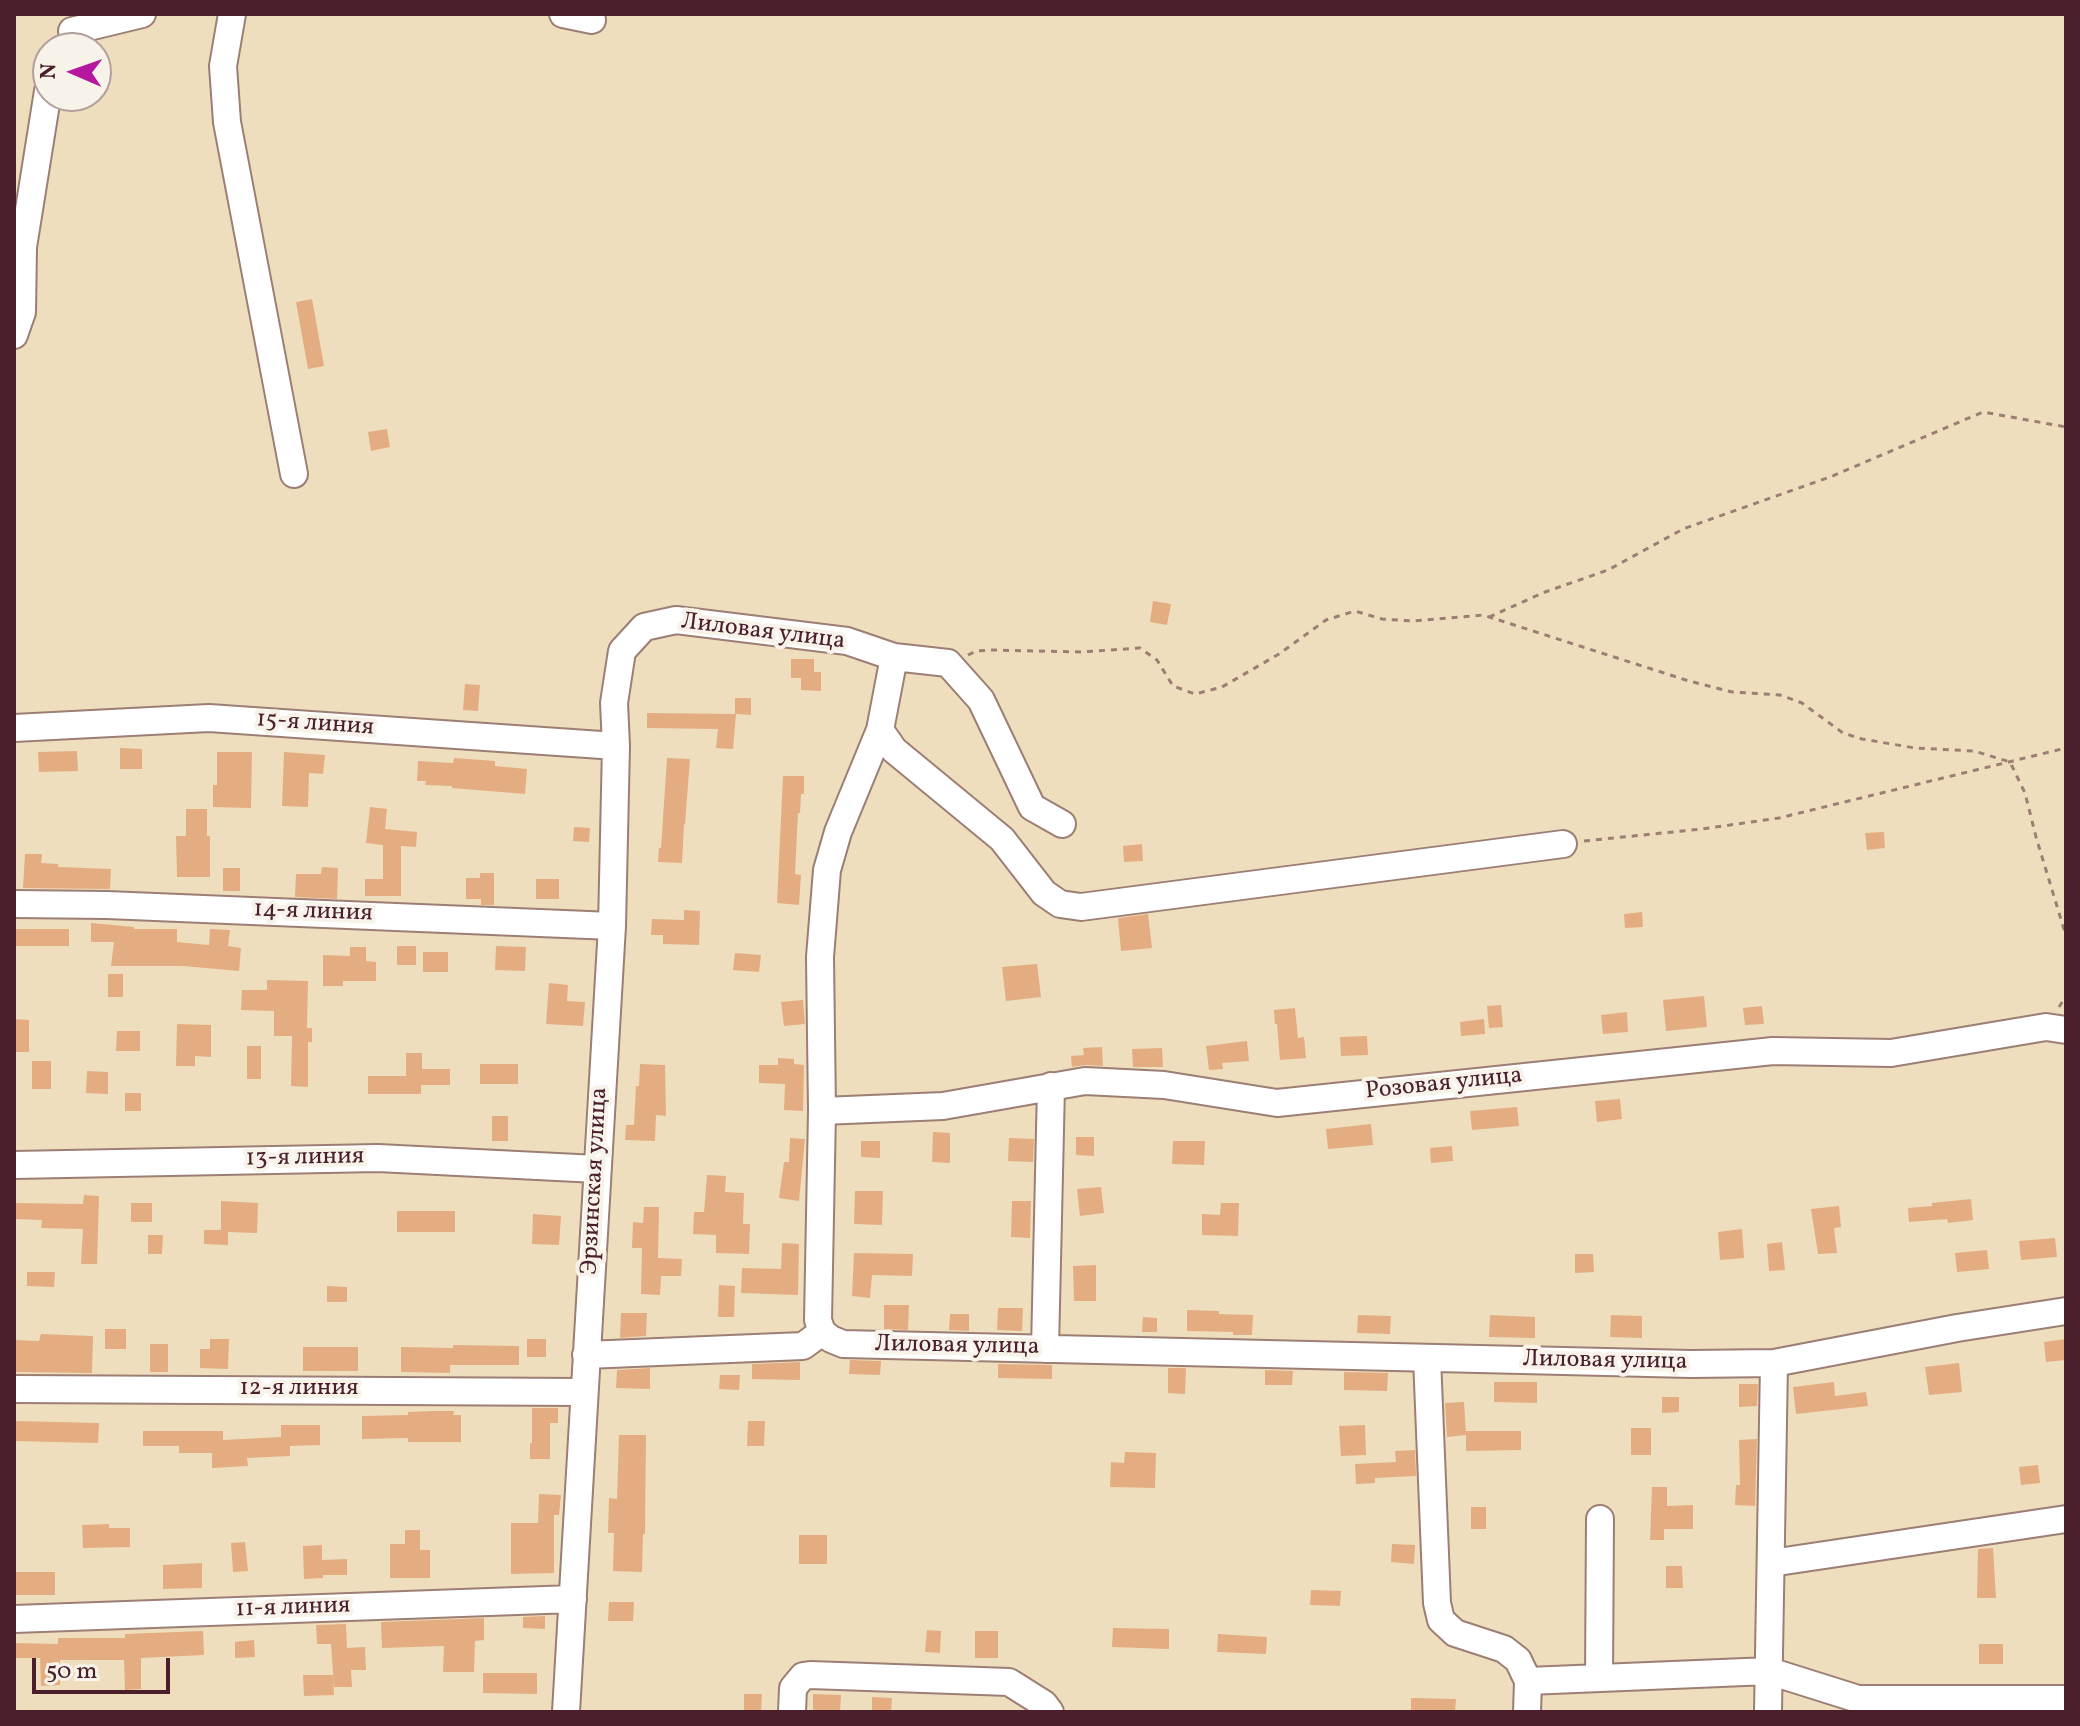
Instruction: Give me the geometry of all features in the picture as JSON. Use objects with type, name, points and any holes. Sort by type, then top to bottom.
[{"type":"street","points":[[72,31],[142,14]]},
{"type":"street","points":[[232,14],[223,66],[227,122],[294,474]]},
{"type":"street","points":[[563,14],[592,20]]},
{"type":"street","points":[[14,335],[22,312],[23,247],[45,112]]},
{"type":"street","name":"Лиловая улица","points":[[622,651],[644,627],[676,620],[847,641],[894,657],[948,663]]},
{"type":"street","name":"Эрзинская улица","points":[[566,1712],[612,926],[614,703],[622,651]]},
{"type":"street","points":[[586,1355],[803,1346],[822,1332],[818,1320],[822,1111],[820,957],[827,870],[838,832],[880,730],[894,657]]},
{"type":"street","points":[[948,663],[981,700],[1032,807],[1062,824]]},
{"type":"street","name":"15-я линия","points":[[14,728],[209,718],[616,746]]},
{"type":"street","points":[[880,730],[894,750],[1002,839],[1044,893],[1060,904],[1081,907],[1563,844]]},
{"type":"street","points":[[1002,839],[1032,807]]},
{"type":"street","name":"14-я линия","points":[[14,904],[107,905],[612,926]]},
{"type":"street","name":"Розовая улица","points":[[822,1111],[943,1106],[1085,1081],[1164,1085],[1277,1103],[1773,1051],[1891,1053],[2046,1027],[2066,1030]]},
{"type":"street","points":[[1045,1349],[1051,1086]]},
{"type":"street","name":"13-я линия","points":[[14,1165],[378,1158],[597,1169]]},
{"type":"street","name":"Лиловая улица","points":[[822,1332],[843,1344],[1691,1364],[1774,1363],[2066,1311]]},
{"type":"street","points":[[1427,1358],[1437,1603],[1441,1620],[1455,1633],[1504,1649],[1518,1660],[1528,1681],[1527,1712]]},
{"type":"street","points":[[1768,1712],[1774,1363]]},
{"type":"street","name":"12-я линия","points":[[14,1389],[584,1392]]},
{"type":"street","points":[[1599,1678],[1600,1519]]},
{"type":"street","points":[[1771,1563],[2066,1519]]},
{"type":"street","name":"11-я линия","points":[[14,1619],[573,1599]]},
{"type":"street","points":[[1528,1681],[1769,1671],[1858,1699],[2066,1699]]},
{"type":"street","points":[[792,1712],[793,1688],[803,1676],[810,1675],[1009,1682],[1044,1704],[1050,1712]]},
{"type":"path","points":[[1489,617],[1545,592],[1608,570],[1683,529],[1830,477],[1983,412],[2066,427]]},
{"type":"path","points":[[948,663],[976,651],[1081,652],[1140,648],[1157,660],[1173,686],[1195,694],[1222,687],[1279,654],[1326,620],[1355,611],[1382,619],[1413,621],[1483,615],[1689,681],[1732,692],[1780,695],[1802,703],[1843,733],[1862,739],[1915,748],[1974,751],[2010,762],[2025,793],[2066,936]]},
{"type":"path","points":[[1563,844],[1779,818],[2066,748]]},
{"type":"building","points":[[312,299],[324,366],[308,369],[296,302]]},
{"type":"building","points":[[387,429],[390,447],[371,451],[368,432]]},
{"type":"building","points":[[1153,601],[1171,604],[1167,625],[1150,622]]},
{"type":"building","points":[[791,659],[814,659],[814,672],[821,672],[821,691],[801,690],[801,678],[791,678]]},
{"type":"building","points":[[465,684],[480,685],[478,711],[463,710]]},
{"type":"building","points":[[735,698],[751,698],[751,715],[736,714],[733,749],[716,748],[718,729],[647,728],[647,713],[735,714]]},
{"type":"building","points":[[120,748],[142,749],[142,769],[120,769]]},
{"type":"building","points":[[77,751],[78,771],[39,772],[38,752]]},
{"type":"building","points":[[217,752],[252,752],[251,808],[213,807]]},
{"type":"building","points":[[284,752],[325,755],[323,774],[309,773],[308,807],[282,806]]},
{"type":"building","points":[[454,758],[495,761],[495,766],[527,769],[525,794],[425,785],[426,781],[417,781],[418,761],[453,763]]},
{"type":"building","points":[[667,758],[690,759],[682,863],[658,862]]},
{"type":"building","points":[[783,776],[804,776],[804,794],[801,794],[798,813],[795,874],[801,875],[799,905],[777,903]]},
{"type":"building","points":[[370,807],[387,809],[385,829],[417,832],[416,847],[401,846],[401,896],[365,896],[365,879],[383,879],[383,845],[366,843]]},
{"type":"building","points":[[186,809],[207,809],[210,877],[177,877],[176,836],[186,836]]},
{"type":"building","points":[[574,827],[590,828],[589,842],[573,841]]},
{"type":"building","points":[[1884,832],[1885,848],[1867,850],[1865,833]]},
{"type":"building","points":[[1142,844],[1143,861],[1124,862],[1123,846]]},
{"type":"building","points":[[25,854],[42,854],[41,863],[58,864],[58,867],[111,869],[110,889],[23,888]]},
{"type":"building","points":[[322,867],[338,868],[337,899],[295,897],[296,874],[321,874]]},
{"type":"building","points":[[223,868],[240,868],[240,891],[223,891]]},
{"type":"building","points":[[480,873],[494,873],[494,905],[481,905],[481,899],[466,899],[466,878],[480,878]]},
{"type":"building","points":[[536,879],[559,879],[559,899],[536,899]]},
{"type":"building","points":[[684,910],[700,911],[699,945],[663,944],[663,935],[651,935],[652,919],[684,920]]},
{"type":"building","points":[[1642,912],[1643,927],[1625,928],[1624,914]]},
{"type":"building","points":[[1148,914],[1152,948],[1121,951],[1118,918]]},
{"type":"building","points":[[91,923],[134,929],[177,929],[177,942],[209,945],[210,929],[230,930],[228,946],[241,948],[239,971],[183,966],[111,966],[114,942],[91,942]]},
{"type":"building","points":[[14,929],[69,929],[69,946],[14,946]]},
{"type":"building","points":[[397,946],[416,946],[416,965],[397,965]]},
{"type":"building","points":[[496,946],[526,947],[525,971],[495,970]]},
{"type":"building","points":[[350,947],[366,947],[366,961],[376,962],[376,981],[343,981],[343,986],[323,986],[323,955],[350,956]]},
{"type":"building","points":[[423,952],[448,952],[448,972],[423,972]]},
{"type":"building","points":[[735,953],[761,955],[759,972],[733,970]]},
{"type":"building","points":[[1037,964],[1041,997],[1006,1001],[1002,967]]},
{"type":"building","points":[[108,974],[123,974],[123,997],[108,997]]},
{"type":"building","points":[[267,980],[308,981],[307,1028],[312,1028],[312,1042],[308,1042],[308,1087],[291,1086],[292,1036],[274,1036],[274,1011],[241,1010],[242,990],[267,990]]},
{"type":"building","points":[[549,983],[568,985],[567,1001],[585,1002],[583,1026],[546,1024]]},
{"type":"building","points":[[1704,996],[1707,1027],[1666,1031],[1663,1000]]},
{"type":"building","points":[[803,1000],[805,1024],[784,1026],[781,1002]]},
{"type":"building","points":[[1501,1005],[1503,1027],[1489,1028],[1487,1006]]},
{"type":"building","points":[[1762,1006],[1764,1024],[1745,1025],[1743,1008]]},
{"type":"building","points":[[1295,1008],[1298,1038],[1304,1037],[1306,1058],[1280,1060],[1274,1010]]},
{"type":"building","points":[[1627,1012],[1628,1032],[1603,1034],[1601,1015]]},
{"type":"building","points":[[14,1019],[29,1020],[29,1052],[14,1052]]},
{"type":"building","points":[[1484,1019],[1485,1034],[1461,1036],[1460,1022]]},
{"type":"building","points":[[177,1024],[211,1025],[211,1057],[195,1056],[195,1066],[176,1066]]},
{"type":"building","points":[[117,1031],[140,1031],[140,1051],[116,1051]]},
{"type":"building","points":[[1367,1036],[1368,1055],[1341,1056],[1340,1037]]},
{"type":"building","points":[[1247,1041],[1249,1061],[1222,1063],[1223,1069],[1209,1070],[1206,1046]]},
{"type":"building","points":[[247,1046],[261,1046],[261,1079],[247,1079]]},
{"type":"building","points":[[1102,1047],[1103,1066],[1072,1067],[1071,1056],[1084,1055],[1083,1048]]},
{"type":"building","points":[[1162,1048],[1163,1067],[1133,1067],[1132,1049]]},
{"type":"building","points":[[406,1053],[422,1053],[422,1069],[450,1069],[450,1085],[421,1085],[421,1094],[368,1094],[368,1076],[406,1076]]},
{"type":"building","points":[[778,1058],[794,1059],[794,1064],[804,1065],[803,1111],[784,1110],[785,1084],[759,1083],[759,1065],[778,1065]]},
{"type":"building","points":[[32,1061],[51,1061],[51,1089],[32,1089]]},
{"type":"building","points":[[480,1064],[518,1064],[518,1084],[480,1084]]},
{"type":"building","points":[[640,1064],[665,1065],[666,1116],[656,1115],[655,1141],[625,1140],[626,1125],[634,1125]]},
{"type":"building","points":[[87,1071],[108,1072],[108,1094],[86,1093]]},
{"type":"building","points":[[125,1093],[141,1093],[141,1111],[125,1111]]},
{"type":"building","points":[[1620,1099],[1622,1119],[1597,1122],[1595,1101]]},
{"type":"building","points":[[1517,1107],[1519,1126],[1472,1130],[1470,1111]]},
{"type":"building","points":[[492,1116],[508,1116],[508,1141],[492,1141]]},
{"type":"building","points":[[1371,1124],[1373,1145],[1328,1149],[1326,1129]]},
{"type":"building","points":[[933,1132],[950,1133],[950,1163],[932,1162]]},
{"type":"building","points":[[1076,1137],[1094,1137],[1094,1156],[1076,1155]]},
{"type":"building","points":[[790,1138],[805,1139],[799,1201],[779,1198],[784,1162],[789,1162]]},
{"type":"building","points":[[1009,1138],[1034,1139],[1033,1162],[1008,1161]]},
{"type":"building","points":[[861,1141],[880,1141],[880,1158],[861,1157]]},
{"type":"building","points":[[1173,1141],[1205,1141],[1204,1165],[1172,1164]]},
{"type":"building","points":[[1452,1146],[1453,1161],[1431,1163],[1430,1148]]},
{"type":"building","points":[[707,1175],[726,1176],[725,1192],[744,1193],[743,1224],[750,1224],[749,1254],[716,1253],[716,1235],[693,1234],[694,1212],[704,1212]]},
{"type":"building","points":[[1101,1187],[1104,1213],[1080,1216],[1077,1189]]},
{"type":"building","points":[[855,1191],[883,1191],[882,1225],[854,1224]]},
{"type":"building","points":[[84,1195],[99,1196],[97,1264],[81,1264],[83,1229],[41,1228],[42,1220],[14,1219],[14,1203],[83,1204]]},
{"type":"building","points":[[1971,1199],[1973,1220],[1909,1222],[1908,1208]]},
{"type":"building","points":[[221,1201],[258,1203],[257,1233],[228,1232],[228,1245],[204,1244],[204,1230],[221,1230]]},
{"type":"building","points":[[1012,1201],[1031,1201],[1030,1238],[1011,1237]]},
{"type":"building","points":[[131,1203],[152,1203],[152,1222],[131,1222]]},
{"type":"building","points":[[1221,1203],[1239,1203],[1238,1236],[1202,1235],[1202,1214],[1220,1215]]},
{"type":"building","points":[[1839,1206],[1841,1227],[1834,1228],[1837,1253],[1818,1254],[1811,1209]]},
{"type":"building","points":[[644,1207],[659,1207],[658,1258],[682,1259],[681,1276],[661,1276],[660,1295],[641,1294],[642,1248],[632,1248],[633,1222],[643,1223]]},
{"type":"building","points":[[397,1211],[455,1211],[455,1232],[397,1232]]},
{"type":"building","points":[[533,1214],[561,1216],[559,1245],[532,1244]]},
{"type":"building","points":[[1742,1229],[1744,1258],[1720,1260],[1718,1232]]},
{"type":"building","points":[[148,1235],[163,1235],[162,1254],[148,1254]]},
{"type":"building","points":[[2055,1238],[2057,1257],[2021,1260],[2019,1241]]},
{"type":"building","points":[[1782,1242],[1785,1270],[1769,1271],[1767,1244]]},
{"type":"building","points":[[782,1243],[799,1244],[798,1295],[741,1293],[742,1268],[781,1269]]},
{"type":"building","points":[[1987,1250],[1989,1269],[1957,1272],[1955,1253]]},
{"type":"building","points":[[854,1253],[913,1254],[912,1276],[872,1275],[870,1298],[852,1296]]},
{"type":"building","points":[[1575,1254],[1593,1254],[1594,1272],[1575,1273]]},
{"type":"building","points":[[1096,1265],[1096,1301],[1074,1301],[1073,1266]]},
{"type":"building","points":[[27,1272],[55,1272],[54,1287],[27,1286]]},
{"type":"building","points":[[719,1285],[735,1286],[734,1317],[718,1317]]},
{"type":"building","points":[[327,1286],[347,1287],[347,1302],[327,1302]]},
{"type":"building","points":[[884,1305],[909,1305],[908,1330],[884,1329]]},
{"type":"building","points":[[998,1308],[1023,1308],[1022,1331],[997,1330]]},
{"type":"building","points":[[1187,1310],[1253,1315],[1252,1335],[1187,1331]]},
{"type":"building","points":[[621,1313],[647,1313],[646,1336],[620,1338]]},
{"type":"building","points":[[950,1314],[969,1314],[969,1331],[949,1330]]},
{"type":"building","points":[[1358,1315],[1391,1316],[1390,1334],[1357,1333]]},
{"type":"building","points":[[1490,1315],[1535,1317],[1535,1338],[1489,1337]]},
{"type":"building","points":[[1611,1315],[1642,1316],[1642,1338],[1610,1337]]},
{"type":"building","points":[[1143,1317],[1157,1318],[1157,1332],[1142,1332]]},
{"type":"building","points":[[105,1329],[126,1329],[126,1349],[105,1349]]},
{"type":"building","points":[[41,1334],[93,1336],[92,1373],[14,1372],[14,1340],[39,1341]]},
{"type":"building","points":[[210,1339],[229,1339],[228,1369],[200,1368],[200,1349],[210,1349]]},
{"type":"building","points":[[527,1339],[546,1339],[546,1357],[527,1357]]},
{"type":"building","points":[[2066,1339],[2066,1360],[2046,1362],[2044,1342]]},
{"type":"building","points":[[150,1344],[168,1344],[168,1372],[150,1372]]},
{"type":"building","points":[[453,1345],[519,1346],[519,1365],[450,1365],[450,1373],[401,1372],[401,1347],[453,1348]]},
{"type":"building","points":[[303,1347],[358,1347],[358,1371],[303,1371]]},
{"type":"building","points":[[850,1360],[881,1361],[880,1375],[849,1374]]},
{"type":"building","points":[[800,1362],[800,1380],[752,1379],[752,1364]]},
{"type":"building","points":[[1959,1363],[1962,1392],[1929,1395],[1925,1367]]},
{"type":"building","points":[[998,1364],[1052,1365],[1052,1379],[998,1378]]},
{"type":"building","points":[[650,1368],[650,1389],[616,1388],[617,1370]]},
{"type":"building","points":[[1168,1368],[1186,1368],[1185,1394],[1168,1393]]},
{"type":"building","points":[[1265,1370],[1293,1371],[1292,1385],[1265,1385]]},
{"type":"building","points":[[1344,1372],[1388,1373],[1387,1391],[1344,1390]]},
{"type":"building","points":[[720,1375],[740,1375],[739,1390],[719,1389]]},
{"type":"building","points":[[1494,1382],[1537,1382],[1537,1403],[1494,1402]]},
{"type":"building","points":[[1834,1382],[1835,1396],[1866,1392],[1868,1406],[1796,1414],[1793,1387]]},
{"type":"building","points":[[1739,1384],[1758,1384],[1757,1406],[1739,1407]]},
{"type":"building","points":[[1662,1397],[1679,1397],[1679,1412],[1662,1413]]},
{"type":"building","points":[[1464,1402],[1466,1435],[1447,1437],[1445,1403]]},
{"type":"building","points":[[532,1408],[558,1408],[558,1423],[550,1423],[550,1459],[530,1459]]},
{"type":"building","points":[[454,1411],[453,1415],[461,1415],[461,1442],[362,1439],[362,1416]]},
{"type":"building","points":[[14,1421],[99,1423],[98,1443],[14,1441]]},
{"type":"building","points":[[748,1421],[765,1421],[764,1446],[747,1446]]},
{"type":"building","points":[[281,1425],[320,1425],[320,1445],[290,1446],[290,1456],[247,1458],[248,1466],[212,1468],[212,1453],[179,1453],[179,1446],[143,1446],[143,1431],[223,1431],[223,1440],[281,1437]]},
{"type":"building","points":[[1365,1425],[1366,1455],[1341,1456],[1339,1426]]},
{"type":"building","points":[[1631,1428],[1651,1428],[1651,1455],[1631,1455]]},
{"type":"building","points":[[1466,1431],[1521,1431],[1521,1450],[1466,1451]]},
{"type":"building","points":[[619,1435],[646,1435],[642,1572],[613,1571],[614,1533],[608,1533],[609,1498],[617,1499]]},
{"type":"building","points":[[1757,1439],[1755,1506],[1735,1505],[1736,1485],[1740,1485],[1739,1440]]},
{"type":"building","points":[[1415,1450],[1416,1476],[1375,1478],[1375,1483],[1356,1484],[1355,1464],[1396,1462],[1395,1451]]},
{"type":"building","points":[[1125,1452],[1156,1453],[1155,1488],[1110,1487],[1111,1462],[1124,1463]]},
{"type":"building","points":[[2038,1465],[2040,1483],[2021,1485],[2019,1467]]},
{"type":"building","points":[[1652,1487],[1667,1487],[1667,1506],[1693,1505],[1693,1529],[1664,1529],[1664,1540],[1650,1540]]},
{"type":"building","points":[[539,1494],[561,1495],[559,1515],[554,1515],[554,1573],[511,1574],[511,1523],[538,1523]]},
{"type":"building","points":[[1471,1507],[1486,1507],[1486,1529],[1471,1529]]},
{"type":"building","points":[[109,1524],[109,1528],[130,1528],[130,1547],[83,1548],[82,1525]]},
{"type":"building","points":[[405,1530],[420,1530],[420,1550],[430,1550],[430,1578],[390,1578],[390,1544],[405,1544]]},
{"type":"building","points":[[799,1535],[827,1535],[827,1564],[799,1564]]},
{"type":"building","points":[[245,1542],[248,1571],[233,1572],[231,1543]]},
{"type":"building","points":[[1392,1544],[1415,1545],[1414,1564],[1391,1562]]},
{"type":"building","points":[[322,1545],[322,1560],[347,1559],[347,1575],[304,1579],[303,1546]]},
{"type":"building","points":[[1993,1548],[1996,1598],[1977,1598],[1978,1549]]},
{"type":"building","points":[[202,1563],[202,1588],[163,1589],[163,1565]]},
{"type":"building","points":[[1666,1566],[1682,1566],[1683,1588],[1666,1588]]},
{"type":"building","points":[[16,1572],[55,1572],[55,1595],[16,1595]]},
{"type":"building","points":[[1311,1590],[1341,1591],[1340,1606],[1310,1605]]},
{"type":"building","points":[[609,1602],[634,1602],[633,1621],[608,1621]]},
{"type":"building","points":[[545,1616],[545,1629],[523,1628],[523,1617]]},
{"type":"building","points":[[484,1618],[484,1640],[475,1641],[474,1672],[443,1672],[444,1646],[382,1648],[381,1622]]},
{"type":"building","points":[[346,1624],[347,1648],[365,1647],[366,1670],[351,1670],[352,1687],[334,1687],[331,1644],[317,1644],[316,1625]]},
{"type":"building","points":[[1113,1628],[1169,1629],[1169,1649],[1112,1647]]},
{"type":"building","points":[[927,1630],[941,1631],[940,1653],[925,1652]]},
{"type":"building","points":[[203,1631],[204,1655],[141,1658],[141,1689],[125,1690],[124,1660],[60,1660],[60,1685],[41,1686],[40,1658],[14,1658],[14,1643],[58,1644],[58,1638],[125,1638],[125,1634]]},
{"type":"building","points":[[975,1631],[998,1631],[998,1658],[975,1658]]},
{"type":"building","points":[[1218,1634],[1267,1637],[1266,1654],[1217,1652]]},
{"type":"building","points":[[254,1640],[255,1657],[235,1658],[235,1642]]},
{"type":"building","points":[[1979,1644],[2003,1644],[2003,1664],[1979,1664]]},
{"type":"building","points":[[483,1673],[537,1673],[537,1694],[483,1693]]},
{"type":"building","points":[[303,1675],[333,1675],[334,1695],[304,1696]]},
{"type":"building","points":[[744,1694],[762,1694],[761,1712],[744,1712]]},
{"type":"building","points":[[813,1694],[841,1695],[840,1712],[813,1712]]},
{"type":"building","points":[[872,1697],[892,1698],[891,1712],[872,1712]]},
{"type":"building","points":[[1411,1698],[1456,1699],[1455,1712],[1411,1712]]}]
